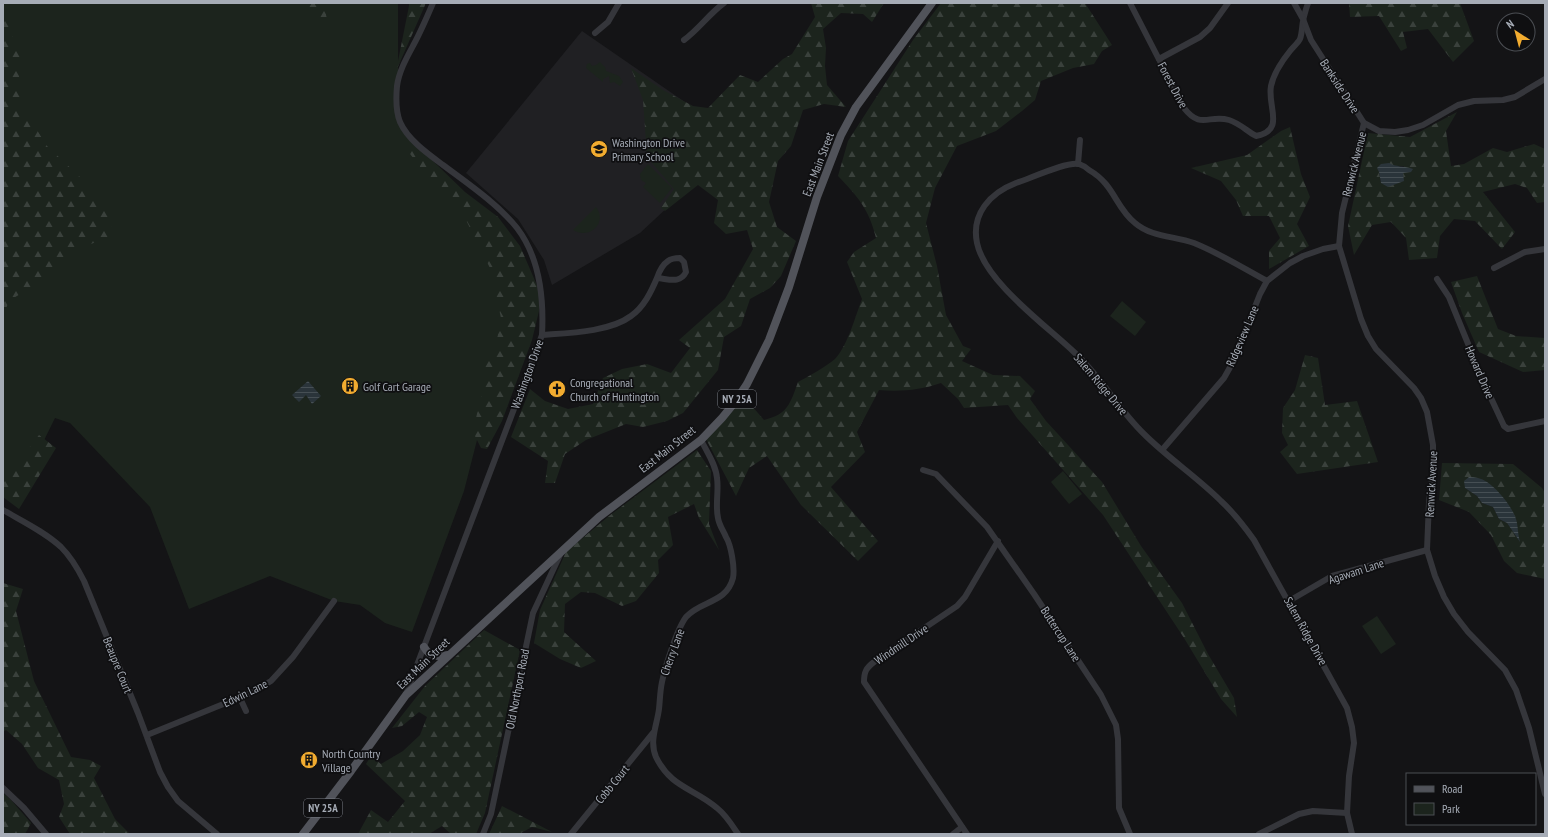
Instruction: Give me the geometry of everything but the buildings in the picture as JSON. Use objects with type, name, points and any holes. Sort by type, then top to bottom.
[{"type":"main road","name":"East Main Street","points":[[303,834],[406,695],[599,517],[701,440],[735,402],[747,384],[769,340],[786,295],[817,197],[841,135],[856,107],[932,3]]},
{"type":"main road","points":[[424,647],[432,656],[438,657],[449,654]]},
{"type":"street","name":"Washington Drive","points":[[406,695],[542,335],[544,311],[537,270],[528,247],[517,228],[489,201],[424,151],[410,136],[400,122],[396,98],[397,85],[402,68],[434,3]]},
{"type":"street","points":[[595,33],[608,22],[619,3]]},
{"type":"street","points":[[684,40],[696,31],[712,12],[724,3]]},
{"type":"street","name":"Forest Drive","points":[[1130,3],[1184,108],[1190,116],[1198,121],[1218,119],[1228,120],[1239,124],[1256,136],[1265,134],[1272,129],[1274,120],[1270,98],[1271,86],[1280,63],[1300,38],[1303,18],[1308,3]]},
{"type":"street","points":[[1159,59],[1200,37],[1210,28],[1228,3]]},
{"type":"street","name":"Bankside Drive","points":[[1294,3],[1303,18],[1311,40],[1364,123],[1379,130],[1395,132],[1408,130],[1423,125],[1458,105],[1474,101],[1503,100],[1516,97],[1545,79]]},
{"type":"street","name":"Renwick Avenue","points":[[1364,123],[1342,213],[1339,246],[1368,336],[1376,349],[1414,388],[1421,398],[1426,412],[1433,446],[1433,472],[1429,502],[1427,550],[1435,576],[1454,614],[1468,632],[1505,670],[1516,690],[1529,728],[1545,794]]},
{"type":"street","points":[[1080,140],[1078,164],[1099,176],[1108,184],[1124,212],[1144,230],[1179,238],[1198,245],[1267,280]]},
{"type":"street","name":"Salem Ridge Drive","points":[[1078,164],[1065,166],[1009,186],[997,192],[986,202],[979,213],[976,229],[977,244],[990,272],[1000,283],[1076,354],[1106,387],[1130,420],[1220,500],[1238,518],[1254,540],[1347,708],[1354,743],[1349,776],[1347,813],[1352,834]]},
{"type":"street","name":"Ridgeview Lane","points":[[1162,450],[1224,378],[1233,362],[1267,280],[1290,263],[1303,256],[1323,249],[1339,246]]},
{"type":"street","points":[[1494,268],[1525,252],[1545,249]]},
{"type":"street","points":[[542,335],[579,332],[618,324],[640,308],[657,278],[659,271],[668,261],[680,258],[684,262],[686,272],[684,277],[679,280],[657,278]]},
{"type":"street","name":"Howard Drive","points":[[1437,279],[1449,297],[1484,383],[1504,426],[1508,429],[1545,422]]},
{"type":"street","name":"Cherry Lane","points":[[701,440],[718,479],[717,517],[727,538],[732,554],[733,576],[729,588],[722,596],[693,610],[686,618],[680,629],[664,673],[659,710],[653,733],[655,755],[662,768],[671,778],[680,786],[693,792],[718,809],[730,822],[738,834]]},
{"type":"street","name":"Buttercup Lane","points":[[923,470],[936,474],[982,521],[998,541],[1101,695],[1116,725],[1118,740],[1119,808],[1130,834]]},
{"type":"street","name":"Beaupre Court","points":[[3,510],[50,538],[62,548],[77,568],[84,581],[147,735],[160,772],[178,801],[217,834]]},
{"type":"street","name":"Windmill Drive","points":[[967,834],[864,682],[864,674],[867,667],[957,606],[965,597],[998,541]]},
{"type":"street","name":"Old Northport Road","points":[[483,834],[492,814],[533,613],[550,573],[563,549]]},
{"type":"street","name":"Agawam Lane","points":[[1289,601],[1332,576],[1427,550]]},
{"type":"street","name":"Edwin Lane","points":[[147,735],[240,698],[271,681],[294,657],[334,601]]},
{"type":"street","points":[[240,698],[246,711]]},
{"type":"street","name":"Cobb Court","points":[[571,834],[653,733]]},
{"type":"street","points":[[3,788],[24,808],[46,834]]},
{"type":"street","points":[[1259,834],[1299,814],[1313,811],[1347,813]]},
{"type":"street","points":[[953,834],[962,827]]},
{"type":"shaded area","name":"Washington Drive Primary School","points":[[582,31],[695,109],[698,179],[640,233],[552,285],[544,260],[518,219],[466,173]]},
{"type":"shaded area","points":[[1389,163],[1413,169],[1411,172],[1403,173],[1404,181],[1388,187],[1381,183],[1377,168],[1381,164]]},
{"type":"shaded area","points":[[308,381],[321,396],[312,404],[306,395],[299,402],[292,395]]},
{"type":"shaded area","points":[[1469,477],[1478,478],[1487,482],[1505,500],[1516,518],[1520,542],[1507,523],[1499,519],[1493,507],[1482,503],[1477,496],[1465,488],[1464,481]]},
{"type":"green space","points":[[3,3],[398,3],[398,124],[474,223],[510,311],[464,491],[412,632],[385,623],[360,605],[334,601],[270,576],[189,609],[150,507],[70,423],[55,418],[22,485],[3,479]]},
{"type":"green space","points":[[302,3],[324,3],[327,20],[318,21]]},
{"type":"green space","points":[[409,3],[426,3],[396,71],[409,6]]},
{"type":"green space","points":[[811,3],[884,3],[872,22],[863,14],[841,13],[823,29],[826,48],[825,66],[827,85],[846,107],[824,104],[803,110],[791,146],[778,161],[769,202],[777,227],[796,241],[781,276],[770,288],[750,299],[741,326],[724,337],[718,370],[683,413],[667,421],[643,427],[626,424],[586,440],[565,454],[555,483],[545,483],[548,461],[511,437],[530,389],[545,401],[568,409],[593,404],[603,378],[622,369],[647,364],[671,373],[690,348],[679,340],[725,299],[753,249],[747,230],[726,234],[714,223],[718,200],[698,185],[665,211],[661,208],[674,189],[647,157],[643,100],[631,68],[663,90],[693,106],[708,108],[740,75],[758,82],[783,59],[792,54],[815,17]]},
{"type":"green space","points":[[941,3],[1085,3],[1112,45],[1102,51],[1094,64],[1073,68],[1041,81],[1035,100],[996,131],[957,146],[935,188],[926,223],[937,266],[946,315],[963,346],[971,349],[962,361],[993,375],[1020,376],[1035,391],[1030,399],[1046,421],[1102,482],[1141,546],[1182,603],[1208,654],[1234,698],[1237,717],[1221,699],[1184,638],[1103,515],[1017,418],[1008,405],[964,408],[958,399],[941,383],[910,390],[879,390],[857,432],[865,452],[831,487],[878,541],[858,561],[801,505],[767,456],[749,468],[736,496],[706,439],[745,398],[764,420],[778,415],[787,407],[798,382],[832,362],[844,346],[862,299],[847,262],[854,252],[876,238],[870,219],[862,204],[838,176],[848,141],[913,40]]},
{"type":"green space","points":[[1349,3],[1460,3],[1474,41],[1453,62],[1428,29],[1403,32],[1407,48],[1401,51],[1379,16],[1350,17]]},
{"type":"green space","points":[[3,9],[20,57],[19,82],[22,106],[47,146],[79,176],[110,216],[112,235],[68,254],[48,278],[10,300],[3,314]]},
{"type":"green space","points":[[600,62],[605,67],[606,71],[619,76],[623,82],[620,86],[614,82],[610,83],[609,76],[603,79],[603,82],[586,68],[587,64],[590,63],[592,66]]},
{"type":"green space","points":[[1457,112],[1446,131],[1451,166],[1464,164],[1493,148],[1507,152],[1534,144],[1545,149],[1545,202],[1537,203],[1527,188],[1515,184],[1483,192],[1515,232],[1502,249],[1475,221],[1454,219],[1440,236],[1437,258],[1409,260],[1406,238],[1391,222],[1372,225],[1354,255],[1348,226],[1368,133],[1410,137]],"holes":[[[1393,166],[1404,166],[1403,173],[1381,183],[1379,172]]]},
{"type":"green space","points":[[1290,127],[1301,174],[1310,197],[1297,224],[1309,246],[1269,269],[1269,251],[1280,238],[1269,216],[1243,216],[1236,200],[1221,181],[1191,168],[1247,155],[1281,131]]},
{"type":"green space","points":[[404,133],[465,192],[498,217],[520,246],[539,290],[539,311],[532,340],[502,421],[487,449],[481,448],[475,436],[476,418],[484,385],[485,366],[495,350],[501,318],[490,268],[465,218],[431,181],[407,150]]},
{"type":"green space","points":[[648,164],[672,188],[660,203],[643,187],[646,183],[641,180],[640,174]]},
{"type":"green space","points":[[596,207],[600,219],[595,228],[585,233],[579,233],[573,230]]},
{"type":"green space","points":[[1477,276],[1498,329],[1516,336],[1545,338],[1545,370],[1523,372],[1479,352],[1462,313],[1451,282]]},
{"type":"green space","points":[[1122,301],[1146,322],[1135,336],[1110,316]]},
{"type":"green space","points":[[1305,355],[1318,358],[1325,405],[1357,401],[1378,462],[1297,474],[1280,452],[1288,445],[1282,433],[1283,408],[1295,390]]},
{"type":"green space","points":[[39,435],[56,448],[19,509],[3,497],[3,472],[8,475]]},
{"type":"green space","points":[[697,450],[711,471],[709,524],[719,550],[699,518],[694,504],[668,517],[673,545],[658,560],[659,573],[636,601],[622,606],[595,593],[581,592],[565,604],[564,632],[596,661],[581,668],[560,659],[534,643],[540,610],[566,552],[609,516]]},
{"type":"green space","points":[[1442,463],[1513,464],[1542,488],[1545,493],[1545,579],[1517,573],[1504,561],[1491,535],[1469,512],[1439,500]],"holes":[[[1465,488],[1496,491],[1507,503],[1515,517],[1519,540],[1507,523],[1499,519],[1493,507],[1482,503],[1477,496]]]},
{"type":"green space","points":[[1063,471],[1082,494],[1069,504],[1051,482]]},
{"type":"green space","points":[[3,583],[23,589],[16,611],[34,681],[71,757],[90,760],[101,766],[94,778],[115,819],[130,834],[70,834],[59,817],[64,804],[59,780],[38,768],[22,744],[6,730],[3,732]]},
{"type":"green space","points":[[1377,616],[1396,644],[1381,654],[1362,626]]},
{"type":"green space","points":[[484,630],[520,650],[485,813],[476,834],[451,834],[442,826],[429,834],[358,834],[371,810],[388,822],[405,801],[366,764],[371,756],[381,764],[403,751],[420,735],[427,717],[419,712],[402,726],[392,728],[425,686]]},
{"type":"green space","points":[[3,793],[31,823],[25,834],[3,834]]},
{"type":"green space","points":[[502,806],[552,832],[532,827],[519,834],[489,834]]},
{"type":"place","name":"Washington Drive Primary School","points":[[599,149]]},
{"type":"place","name":"Golf Cart Garage","points":[[350,386]]},
{"type":"place","name":"Congregational Church of Huntington","points":[[557,389]]},
{"type":"place","name":"North Country Village","points":[[309,760]]}]
